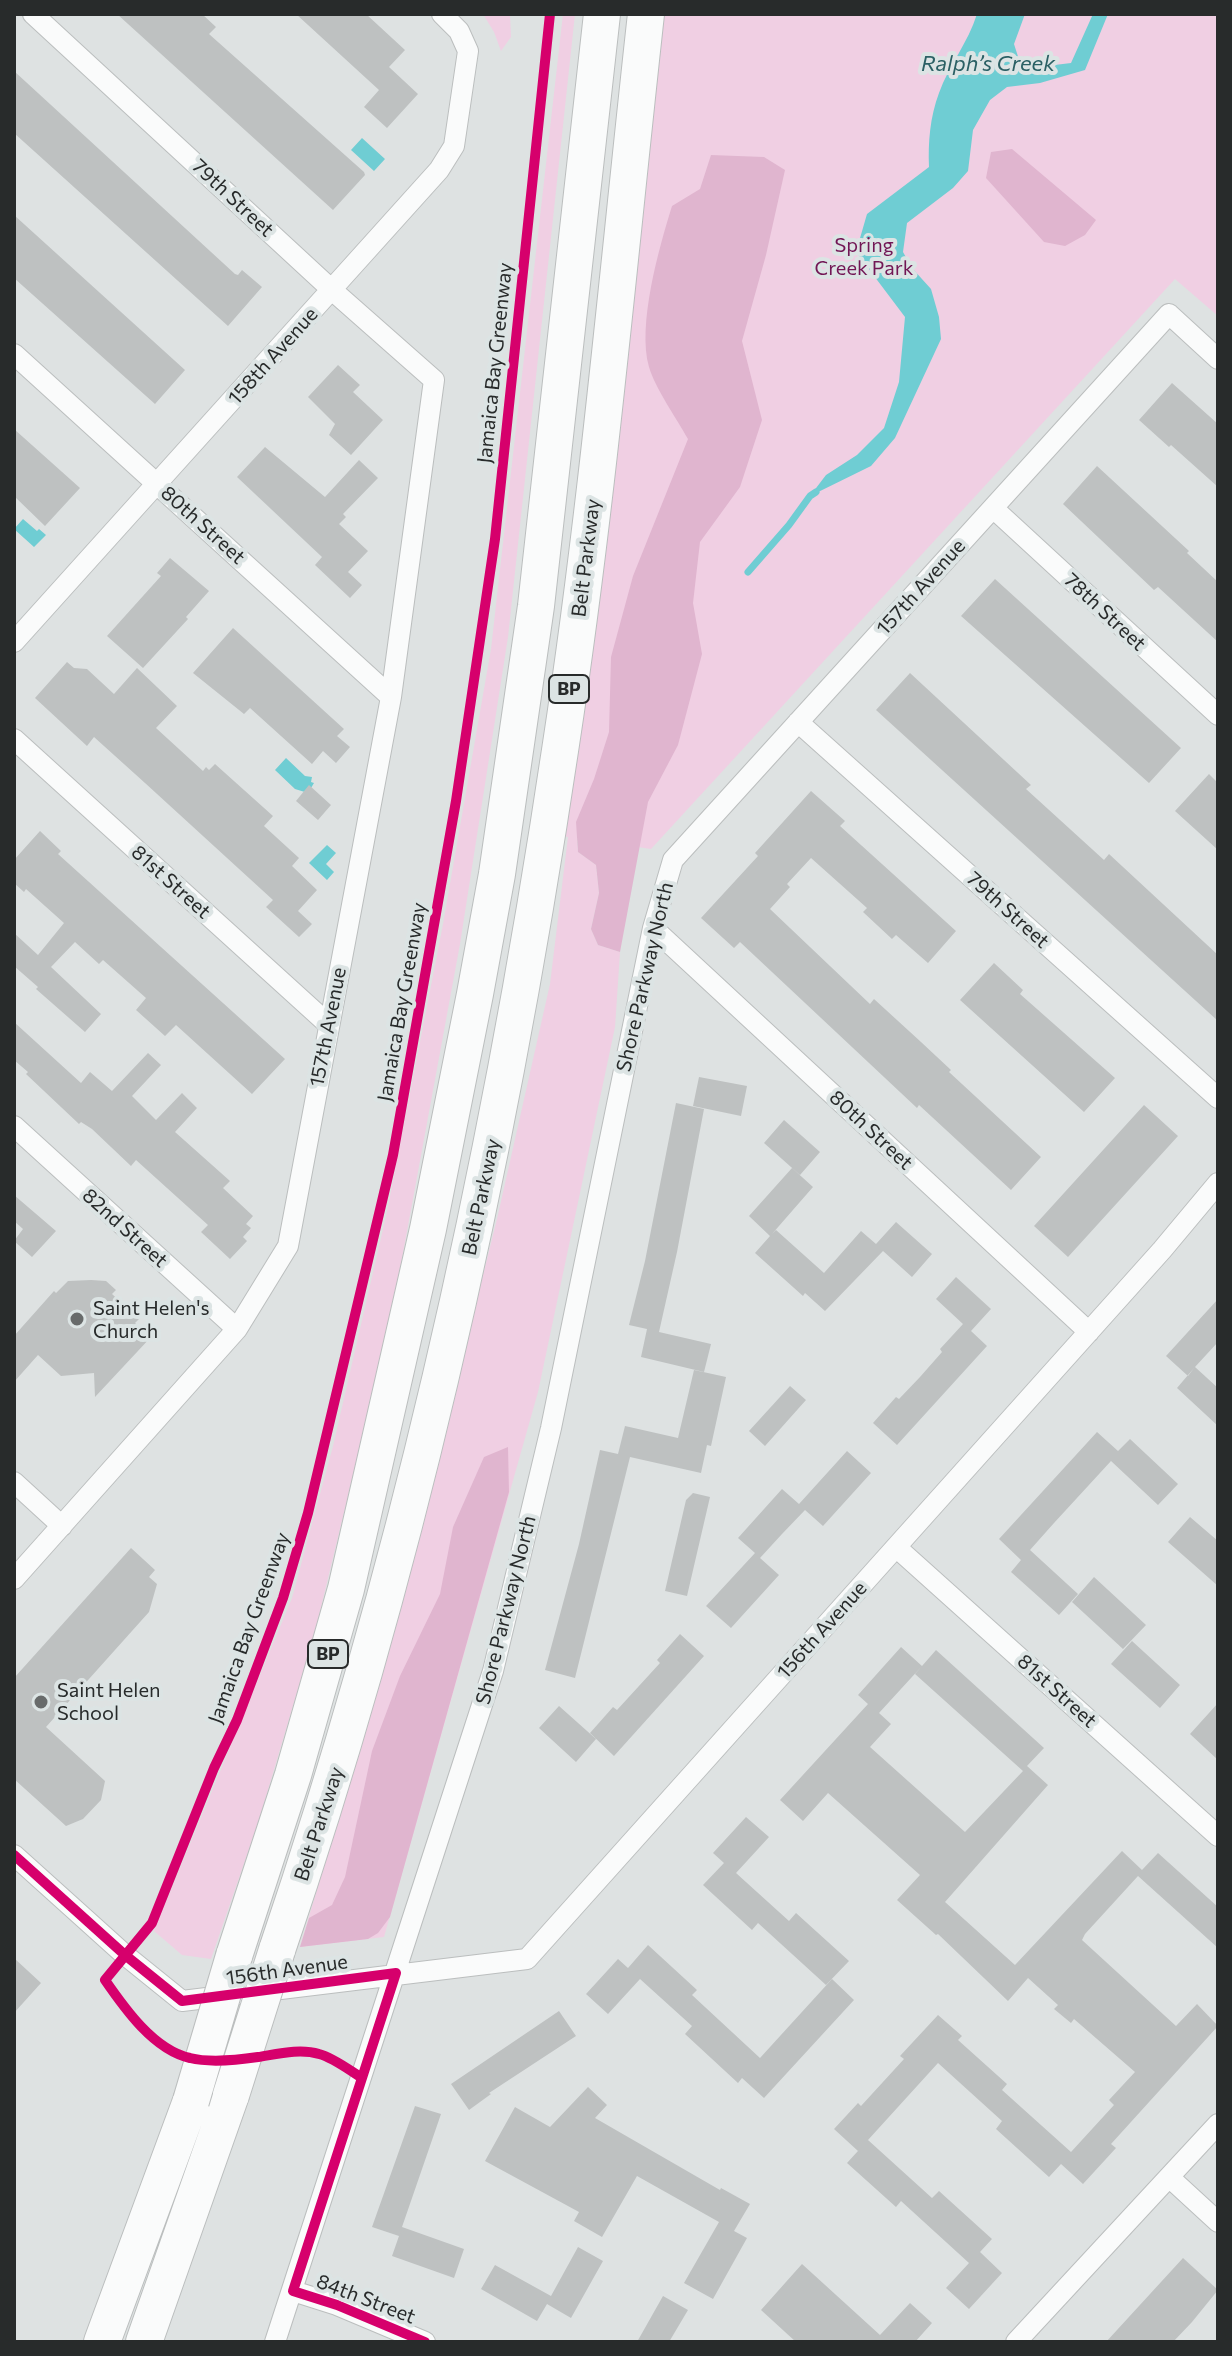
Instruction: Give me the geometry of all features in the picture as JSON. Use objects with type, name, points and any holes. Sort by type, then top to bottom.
[{"type":"highway","name":"Belt Parkway","points":[[102,2342],[191,2101],[293,1775],[346,1589],[403,1347],[464,1053],[497,874],[534,621],[602,14]]},
{"type":"highway","name":"Belt Parkway","points":[[144,2342],[231,2095],[324,1813],[405,1526],[495,1133],[562,743],[592,506],[646,14]]},
{"type":"street","name":"79th Street","points":[[33,14],[434,380]]},
{"type":"street","name":"158th Avenue","points":[[14,642],[439,170],[454,146],[468,51],[465,40],[442,14]]},
{"type":"street","name":"157th Avenue","points":[[673,860],[1169,314],[1218,359]]},
{"type":"street","name":"80th Street","points":[[14,354],[391,697]]},
{"type":"street","name":"157th Avenue","points":[[14,1579],[237,1329],[288,1246],[391,697],[434,380]]},
{"type":"street","name":"78th Street","points":[[993,508],[1218,715]]},
{"type":"street","name":"79th Street","points":[[798,722],[1218,1098]]},
{"type":"street","name":"81st Street","points":[[14,739],[328,1024]]},
{"type":"street","name":"Shore Parkway North","points":[[275,2342],[493,1671],[551,1428],[653,928],[673,860]]},
{"type":"street","name":"80th Street","points":[[653,928],[1089,1332]]},
{"type":"street","name":"82nd Street","points":[[14,1126],[237,1329]]},
{"type":"street","name":"156th Avenue","points":[[14,1855],[125,1955],[182,2001],[527,1959],[1089,1332],[1218,1183]]},
{"type":"street","points":[[14,1482],[62,1526]]},
{"type":"street","name":"81st Street","points":[[896,1547],[1218,1836]]},
{"type":"street","points":[[1016,2342],[1218,2124]]},
{"type":"street","points":[[1169,2177],[1218,2222]]},
{"type":"street","name":"84th Street","points":[[293,2291],[337,2305],[425,2342]]},
{"type":"green space","points":[[483,14],[510,14],[511,37],[501,51],[494,32]]},
{"type":"green space","points":[[563,14],[575,14],[508,637],[460,944],[391,1318],[315,1632],[259,1820],[211,1959],[182,1955],[154,1931],[292,1598],[333,1446],[387,1212],[443,924],[491,649]]},
{"type":"green space","name":"Spring Creek Park","points":[[646,14],[1218,14],[1218,316],[1175,279],[651,849],[577,838],[578,852],[596,865],[599,893],[591,929],[598,945],[620,952],[615,1027],[538,1392],[384,1937],[300,1947],[400,1608],[497,1219],[550,984],[568,837],[546,833]]},
{"type":"shaded area","points":[[1012,149],[1096,220],[1085,235],[1065,246],[1044,242],[986,178],[991,152]]},
{"type":"shaded area","points":[[711,155],[764,157],[785,170],[742,341],[762,420],[740,487],[700,542],[693,603],[702,654],[678,745],[648,802],[620,952],[598,945],[591,929],[599,893],[596,865],[578,852],[576,822],[609,732],[611,657],[633,576],[688,439],[652,375],[646,350],[646,330],[651,286],[672,206],[700,189]]},
{"type":"shaded area","points":[[508,1447],[509,1492],[390,1917],[378,1933],[368,1939],[300,1947],[309,1918],[332,1905],[345,1877],[372,1751],[400,1676],[440,1594],[453,1527],[484,1457]]},
{"type":"water","name":"Ralph’s Creek","points":[[977,14],[1025,14],[1014,44],[1022,69],[1071,63],[1093,14],[1108,14],[1085,70],[1040,83],[1007,87],[990,100],[973,130],[968,171],[953,188],[907,223],[903,252],[912,268],[931,289],[941,339],[895,438],[871,466],[810,496],[826,475],[857,455],[884,428],[899,382],[905,317],[856,252],[867,214],[929,167],[930,130],[936,102]]},
{"type":"water","points":[[362,138],[385,159],[374,171],[351,150]]},
{"type":"water","points":[[23,519],[46,535],[34,547],[14,529]]},
{"type":"water","points":[[286,758],[305,776],[312,777],[311,782],[314,783],[308,793],[295,789],[275,770]]},
{"type":"water","points":[[327,845],[336,853],[326,864],[334,872],[327,880],[309,863]]},
{"type":"building","points":[[117,14],[202,14],[216,27],[209,34],[365,175],[333,210]]},
{"type":"building","points":[[296,14],[366,14],[405,50],[389,67],[418,94],[387,128],[364,107],[379,90]]},
{"type":"building","points":[[14,71],[235,274],[242,270],[262,287],[228,326],[14,133]]},
{"type":"building","points":[[14,215],[185,370],[155,404],[14,278]]},
{"type":"building","points":[[338,365],[360,385],[353,392],[383,420],[351,455],[329,435],[335,424],[308,397]]},
{"type":"building","points":[[1172,383],[1218,424],[1218,487],[1139,420]]},
{"type":"building","points":[[14,429],[80,488],[45,526],[14,496]]},
{"type":"building","points":[[265,447],[325,497],[359,460],[378,478],[343,514],[346,517],[339,524],[368,551],[348,572],[362,585],[350,598],[315,565],[322,557],[237,477]]},
{"type":"building","points":[[1097,466],[1218,582],[1218,642],[1158,587],[1154,590],[1063,504]]},
{"type":"building","points":[[170,558],[209,591],[143,668],[107,636],[161,576],[157,573]]},
{"type":"building","points":[[995,579],[1181,748],[1149,783],[961,616]]},
{"type":"building","points":[[233,628],[344,729],[337,736],[350,747],[336,763],[323,751],[312,764],[250,708],[244,714],[193,673]]},
{"type":"building","points":[[67,662],[74,668],[87,669],[114,694],[137,668],[177,706],[156,728],[203,771],[215,764],[273,816],[264,826],[299,858],[292,866],[317,890],[298,911],[312,924],[299,937],[266,907],[273,900],[145,783],[94,737],[87,746],[35,698]]},
{"type":"building","points":[[910,673],[1031,785],[1026,789],[1104,860],[1109,854],[1218,955],[1218,1021],[876,710]]},
{"type":"building","points":[[1209,774],[1218,783],[1218,850],[1175,811]]},
{"type":"building","points":[[309,785],[331,805],[318,820],[296,801]]},
{"type":"building","points":[[811,791],[845,821],[840,826],[956,931],[928,963],[896,935],[892,939],[863,912],[867,908],[811,858],[787,884],[790,887],[770,909],[870,1004],[874,999],[921,1042],[1041,1157],[1011,1190],[919,1105],[917,1108],[740,942],[734,948],[701,918],[758,856],[755,853]]},
{"type":"building","points":[[40,831],[61,851],[58,854],[285,1059],[252,1094],[176,1025],[165,1036],[136,1010],[146,998],[103,960],[99,964],[75,942],[51,967],[101,1014],[85,1032],[14,966],[14,933],[38,955],[64,923],[26,889],[24,892],[14,883],[14,860]]},
{"type":"building","points":[[994,963],[1023,990],[1020,994],[1115,1078],[1084,1112],[960,1000]]},
{"type":"building","points":[[14,1022],[81,1083],[90,1072],[112,1091],[148,1053],[161,1065],[132,1096],[156,1120],[182,1093],[197,1108],[175,1132],[230,1181],[223,1188],[253,1216],[246,1224],[251,1228],[243,1237],[247,1241],[230,1259],[201,1232],[208,1225],[136,1160],[131,1166],[92,1129],[81,1122],[79,1124],[26,1074],[28,1072],[14,1060]]},
{"type":"building","points":[[699,1077],[747,1086],[741,1116],[693,1106]]},
{"type":"building","points":[[676,1103],[704,1109],[659,1332],[711,1344],[704,1372],[641,1357],[647,1329],[629,1325]]},
{"type":"building","points":[[1144,1105],[1178,1136],[1068,1257],[1034,1226]]},
{"type":"building","points":[[784,1120],[820,1152],[800,1175],[764,1143]]},
{"type":"building","points":[[792,1168],[813,1187],[772,1234],[776,1230],[824,1273],[861,1231],[876,1244],[896,1222],[932,1254],[912,1277],[883,1251],[825,1311],[805,1293],[803,1296],[755,1253],[770,1236],[749,1216]]},
{"type":"building","points":[[14,1195],[56,1231],[32,1257],[14,1241],[23,1229],[14,1221]]},
{"type":"building","points":[[956,1277],[991,1309],[971,1331],[987,1346],[897,1445],[873,1423],[896,1397],[899,1399],[920,1377],[963,1324],[936,1299]]},
{"type":"building","points":[[68,1281],[106,1281],[116,1290],[112,1294],[139,1319],[135,1323],[151,1337],[95,1397],[94,1373],[61,1376],[38,1355],[14,1382],[14,1336],[54,1291],[56,1293]]},
{"type":"building","points":[[1218,1299],[1218,1342],[1195,1367],[1218,1388],[1218,1426],[1177,1388],[1188,1376],[1166,1356]]},
{"type":"building","points":[[694,1370],[726,1377],[711,1446],[707,1445],[701,1473],[630,1457],[575,1678],[545,1670],[579,1544],[600,1450],[618,1454],[625,1426],[678,1438]]},
{"type":"building","points":[[790,1386],[806,1400],[765,1446],[749,1431]]},
{"type":"building","points":[[1097,1432],[1118,1451],[1130,1439],[1178,1484],[1158,1505],[1111,1461],[1054,1523],[1030,1550],[1078,1594],[1059,1615],[1011,1572],[1021,1560],[999,1539]]},
{"type":"building","points":[[847,1451],[871,1473],[823,1526],[805,1510],[760,1558],[779,1575],[731,1628],[706,1606],[755,1553],[738,1538],[782,1489],[799,1504]]},
{"type":"building","points":[[693,1493],[710,1497],[687,1596],[665,1591],[686,1500]]},
{"type":"building","points":[[1190,1517],[1218,1541],[1218,1586],[1168,1542]]},
{"type":"building","name":"Saint Helen School","points":[[131,1548],[155,1570],[149,1577],[157,1584],[149,1612],[46,1727],[105,1781],[101,1800],[83,1819],[66,1826],[14,1779],[14,1678]]},
{"type":"building","points":[[1094,1577],[1146,1625],[1123,1649],[1072,1602]]},
{"type":"building","points":[[680,1634],[704,1656],[614,1756],[590,1733],[613,1707],[617,1710],[660,1663],[657,1660]]},
{"type":"building","points":[[1132,1641],[1180,1685],[1160,1708],[1111,1664]]},
{"type":"building","points":[[901,1647],[922,1666],[936,1650],[1044,1748],[1027,1766],[1048,1785],[945,1902],[1015,1965],[1122,1851],[1142,1870],[1158,1853],[1218,1907],[1218,1948],[1138,1876],[1082,1940],[1176,2026],[1197,2004],[1218,2026],[1111,2144],[1116,2148],[1083,2184],[1061,2164],[1049,2177],[996,2129],[1002,2121],[938,2063],[858,2151],[834,2129],[858,2103],[861,2106],[904,2059],[900,2056],[938,2015],[962,2036],[958,2040],[1007,2084],[1002,2090],[1071,2152],[1114,2105],[1109,2100],[1135,2072],[1074,2019],[1071,2023],[1054,2009],[1058,2005],[1028,1978],[1008,2001],[938,1934],[897,1900],[920,1875],[828,1793],[803,1821],[780,1800],[868,1704],[858,1695]],"holes":[[[922,1666],[915,1674],[1023,1771],[965,1832],[870,1747],[891,1724],[879,1713]]]},
{"type":"building","points":[[1218,1703],[1218,1760],[1190,1734]]},
{"type":"building","points":[[559,1706],[596,1739],[576,1762],[539,1728]]},
{"type":"building","points":[[746,1817],[769,1837],[736,1873],[789,1921],[796,1913],[849,1961],[826,1985],[758,1923],[752,1930],[703,1885],[724,1863],[713,1853]]},
{"type":"building","points":[[648,1945],[697,1990],[692,1995],[760,2058],[832,1979],[854,2000],[764,2098],[742,2078],[738,2083],[685,2034],[692,2026],[640,1979],[608,2014],[586,1994],[618,1959],[628,1968]]},
{"type":"building","points":[[14,1958],[41,1983],[14,2013]]},
{"type":"building","points":[[559,2011],[576,2036],[489,2093],[469,2110],[451,2084]]},
{"type":"building","points":[[588,2087],[607,2105],[595,2118],[750,2204],[734,2231],[747,2238],[713,2299],[684,2283],[719,2222],[637,2176],[602,2237],[574,2221],[579,2212],[485,2161],[515,2107],[550,2127]]},
{"type":"building","points":[[415,2106],[441,2114],[402,2227],[464,2249],[454,2278],[392,2256],[399,2236],[372,2227]]},
{"type":"building","points":[[868,2140],[932,2198],[939,2191],[992,2239],[980,2252],[1002,2273],[969,2309],[946,2288],[969,2263],[901,2201],[896,2207],[847,2163]]},
{"type":"building","points":[[578,2247],[603,2261],[571,2318],[547,2304],[537,2321],[481,2289],[495,2265],[551,2296]]},
{"type":"building","points":[[1183,2258],[1218,2290],[1192,2322],[1173,2342],[1106,2342]]},
{"type":"building","points":[[802,2264],[880,2335],[910,2303],[932,2323],[915,2342],[796,2342],[761,2310]]},
{"type":"building","points":[[663,2296],[688,2310],[669,2342],[637,2342]]},
{"type":"waterway","name":"Ralph’s Creek","points":[[748,572],[816,492]]},
{"type":"cycle path","name":"Jamaica Bay Greenway","points":[[362,2078],[330,2058],[312,2052],[215,2061],[177,2054],[142,2027],[105,1980],[152,1923],[214,1768],[237,1720],[283,1598],[308,1513],[393,1155],[456,801],[495,539],[550,14]]},
{"type":"cycle path","points":[[14,1855],[125,1955],[182,2001],[396,1973],[293,2291],[337,2305],[425,2342]]},
{"type":"place","name":"Saint Helen's Church","points":[[77,1319]]},
{"type":"place","name":"Saint Helen School","points":[[41,1702]]}]
